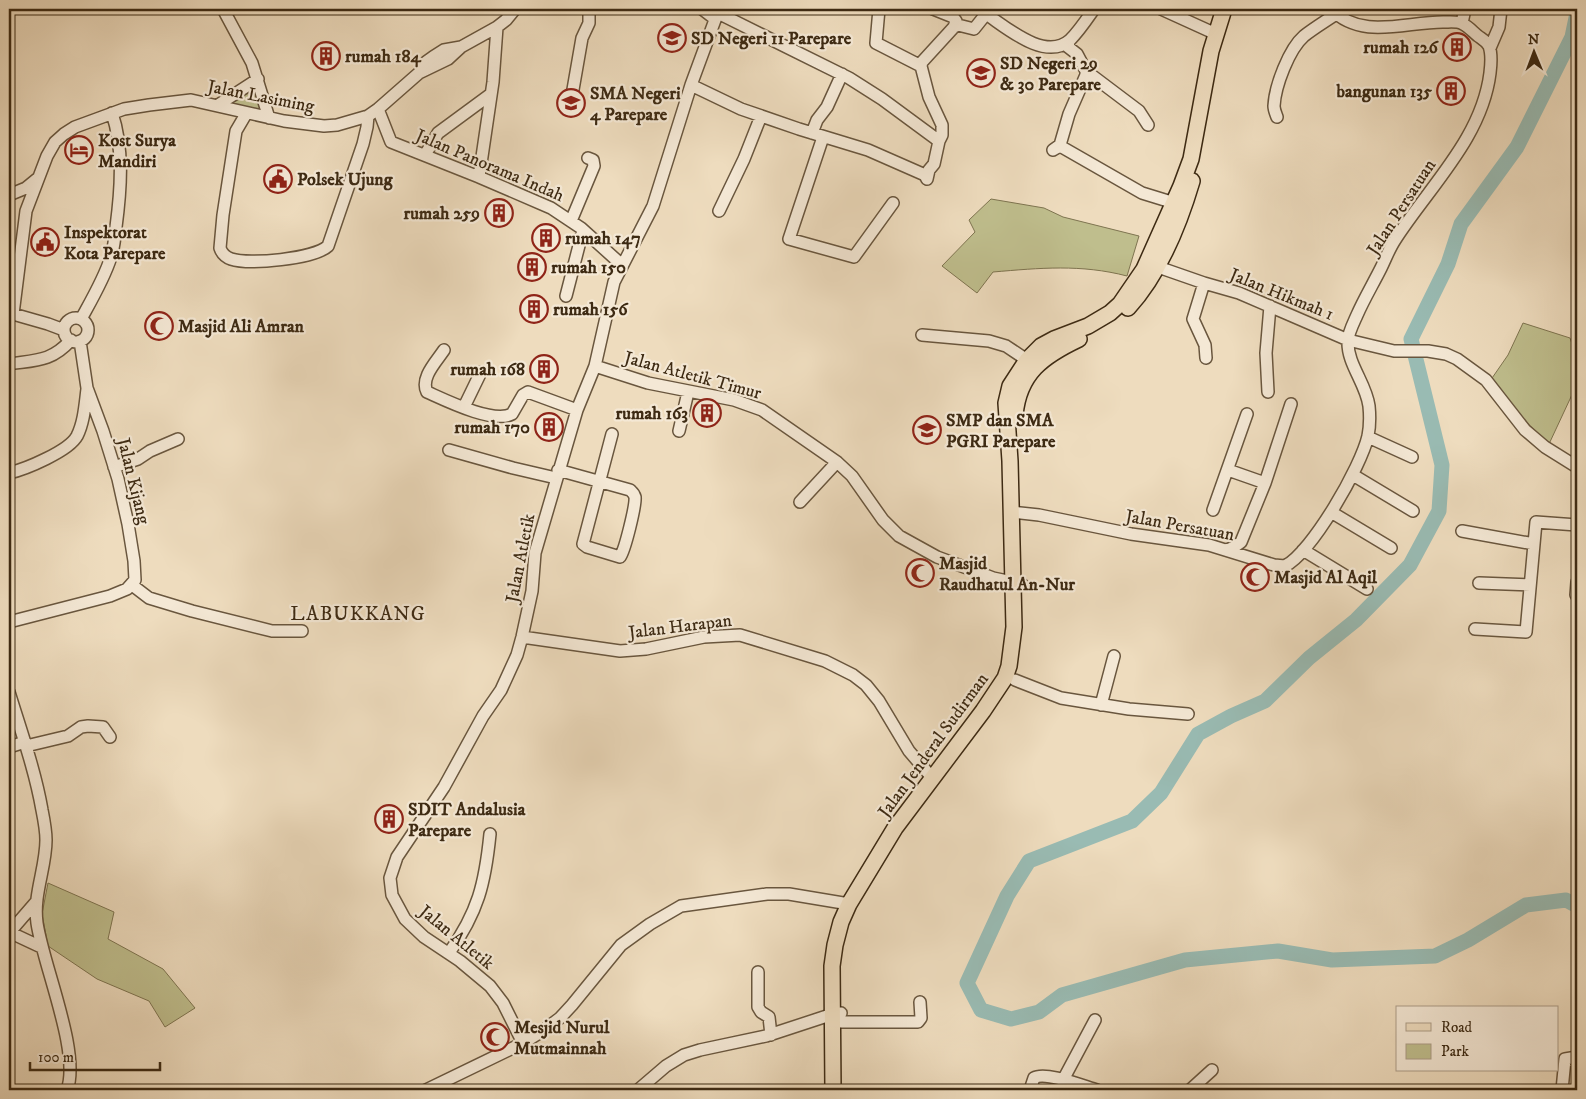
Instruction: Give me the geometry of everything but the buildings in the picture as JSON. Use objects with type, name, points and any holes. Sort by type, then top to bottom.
[{"type":"main road","name":"Jalan Jenderal Sudirman","points":[[843,1090],[838,1016],[832,966],[841,922],[849,904],[876,858],[987,721],[1015,680],[1022,652],[1016,513],[1006,403],[1010,386],[1027,360],[1042,346],[1054,339],[1088,326],[1110,313],[1120,304],[1144,269],[1179,205],[1191,159],[1207,71],[1224,9]]},
{"type":"main road","name":"Jalan Jenderal Sudirman","points":[[1016,513],[1020,481],[1014,416],[1016,400],[1022,385],[1039,362],[1056,350],[1108,326],[1118,318],[1134,301],[1158,267],[1179,205],[1200,154],[1215,72],[1232,9]]},
{"type":"main road","name":"Jalan Jenderal Sudirman","points":[[833,1090],[840,963],[852,923],[871,883],[935,776],[1005,678],[1012,650],[1018,584]]},
{"type":"street","points":[[223,9],[252,64],[269,118]]},
{"type":"street","name":"Jalan Lasiming","points":[[11,314],[26,210],[46,156],[55,142],[75,127],[134,107],[191,100],[218,105],[246,114],[324,126],[352,122],[368,116],[378,109],[419,73],[426,62],[444,50],[461,47],[506,20],[515,9]]},
{"type":"street","points":[[571,101],[582,38],[589,23],[590,9]]},
{"type":"street","points":[[702,9],[717,13],[842,74],[882,99],[939,141]]},
{"type":"street","points":[[879,9],[876,43],[921,66]]},
{"type":"street","points":[[933,9],[953,17],[956,21],[954,27]]},
{"type":"street","points":[[691,85],[741,109],[868,150],[925,175],[927,179],[929,170],[934,164],[942,135],[942,125],[926,91],[921,66],[922,62],[954,27],[958,24],[974,29],[988,11],[1018,37],[1029,43],[1060,46],[1069,41],[1094,9]]},
{"type":"street","points":[[1164,9],[1216,34]]},
{"type":"street","points":[[1462,23],[1466,9]]},
{"type":"street","points":[[1490,48],[1499,27],[1501,9]]},
{"type":"street","points":[[1277,117],[1274,108],[1276,94],[1282,73],[1290,56],[1305,35],[1334,11],[1359,24],[1384,28],[1438,22],[1462,23],[1486,42],[1490,48]]},
{"type":"street","name":"Jalan Atletik","points":[[523,1043],[503,1003],[490,986],[449,953],[424,937],[405,919],[392,895],[390,878],[397,857],[444,788],[483,716],[501,690],[509,674],[522,638],[532,591],[535,553],[577,410],[595,366],[610,296],[622,265],[653,206],[691,85],[717,13]]},
{"type":"street","points":[[479,177],[491,94],[496,26]]},
{"type":"street","points":[[1069,41],[1068,47],[1077,54],[1086,71],[1139,111],[1148,125]]},
{"type":"street","name":"Jalan Persatuan","points":[[1016,513],[1039,514],[1131,534],[1208,545],[1274,565],[1284,566],[1296,559],[1331,512],[1362,456],[1368,437],[1370,422],[1366,391],[1356,370],[1348,340],[1356,317],[1388,252],[1473,128],[1486,98],[1491,69],[1490,48]]},
{"type":"street","points":[[1086,71],[1060,145],[1053,150],[1060,146],[1142,193],[1179,205]]},
{"type":"street","points":[[812,133],[817,120],[827,107],[842,74]]},
{"type":"street","points":[[218,105],[258,79]]},
{"type":"street","points":[[425,156],[438,133],[491,94]]},
{"type":"street","name":"Jalan Panorama Indah","points":[[378,109],[391,142],[551,208],[571,220],[622,265]]},
{"type":"street","points":[[80,319],[96,294],[114,243],[121,168],[112,113]]},
{"type":"street","points":[[246,114],[236,131],[220,248],[222,253],[230,259],[248,261],[283,259],[317,252],[328,246],[363,144],[368,116]]},
{"type":"street","points":[[719,211],[744,159],[761,116]]},
{"type":"street","points":[[824,137],[790,239],[854,257],[893,203]]},
{"type":"street","points":[[571,220],[594,166],[593,160],[588,158]]},
{"type":"street","points":[[26,210],[9,196],[26,188],[37,179]]},
{"type":"street","points":[[566,296],[583,230]]},
{"type":"street","name":"Jalan Hikmah 1","points":[[1158,267],[1204,284],[1239,293],[1348,340],[1394,351],[1428,351],[1446,354],[1457,359],[1486,380],[1525,430],[1545,447],[1577,467]]},
{"type":"street","points":[[1204,284],[1193,319],[1205,345],[1206,358]]},
{"type":"street","points":[[1268,392],[1266,353],[1270,306]]},
{"type":"street","points":[[11,314],[64,330]]},
{"type":"street","points":[[9,364],[48,358],[61,351],[75,341],[86,337],[88,330],[86,322],[75,318],[69,320],[65,324],[64,330],[66,336],[75,341],[87,388],[81,425],[73,442],[49,456],[9,473]]},
{"type":"street","points":[[922,335],[990,342],[1006,346],[1027,360]]},
{"type":"street","points":[[444,350],[426,378],[426,392],[491,415],[508,416],[512,414],[523,394],[528,392],[577,410]]},
{"type":"street","name":"Jalan Atletik Timur","points":[[595,366],[648,383],[734,400],[762,410],[837,462],[852,476],[883,520],[899,536],[937,557],[993,578],[1018,584]]},
{"type":"street","points":[[464,407],[481,372]]},
{"type":"street","name":"Jalan Kijang","points":[[87,388],[114,467],[128,524],[134,561],[135,580],[132,585]]},
{"type":"street","points":[[679,431],[688,392]]},
{"type":"street","points":[[1227,550],[1241,542],[1265,483],[1291,404]]},
{"type":"street","points":[[1213,510],[1248,414]]},
{"type":"street","points":[[449,450],[512,468],[557,474],[599,482],[630,490],[634,496],[629,531],[622,555],[618,558],[587,548],[584,544],[599,482],[612,434]]},
{"type":"street","points":[[1368,437],[1412,457]]},
{"type":"street","points":[[114,467],[138,459],[150,451],[178,439]]},
{"type":"street","points":[[800,502],[837,462]]},
{"type":"street","points":[[1228,470],[1265,483]]},
{"type":"street","points":[[1353,474],[1413,511]]},
{"type":"street","points":[[1331,512],[1391,548]]},
{"type":"street","points":[[1475,629],[1526,632],[1536,522],[1577,525]]},
{"type":"street","points":[[1462,531],[1534,544]]},
{"type":"street","points":[[1304,550],[1367,589]]},
{"type":"street","points":[[1577,582],[1577,595]]},
{"type":"street","points":[[1479,583],[1530,585]]},
{"type":"street","points":[[9,622],[110,596],[132,585],[149,598],[192,611],[272,631],[302,632]]},
{"type":"street","name":"Jalan Harapan","points":[[522,638],[620,651],[646,649],[704,637],[740,635],[825,661],[853,675],[866,685],[879,701],[909,751],[928,773],[935,776]]},
{"type":"street","points":[[1101,705],[1114,656]]},
{"type":"street","points":[[1015,680],[1060,698],[1129,710],[1188,714]]},
{"type":"street","points":[[9,692],[39,790],[46,838],[35,903],[42,948],[70,1058],[67,1090]]},
{"type":"street","points":[[9,747],[68,736],[81,727],[88,726],[103,727],[110,737]]},
{"type":"street","points":[[449,953],[464,932],[475,911],[486,870],[490,834]]},
{"type":"street","points":[[426,1090],[523,1043],[544,1030],[560,1018],[621,945],[650,924],[681,906],[767,894],[795,895],[849,904]]},
{"type":"street","points":[[35,903],[9,932],[42,948]]},
{"type":"street","points":[[758,972],[758,1007],[760,1012],[769,1016],[771,1034]]},
{"type":"street","points":[[638,1090],[666,1066],[684,1055],[700,1050],[838,1016],[918,1022],[921,1018],[920,1002]]},
{"type":"street","points":[[1064,1080],[1095,1020]]},
{"type":"street","points":[[1562,1090],[1565,1059],[1577,1057]]},
{"type":"street","points":[[1190,1090],[1212,1070]]},
{"type":"street","points":[[1030,1090],[1036,1076],[1043,1076],[1064,1080],[1095,1090]]},
{"type":"green space","points":[[256,85],[261,103],[257,112],[225,104]]},
{"type":"green space","points":[[991,199],[1044,208],[1063,217],[1139,236],[1127,276],[1077,268],[1044,268],[993,272],[977,293],[942,266],[975,232],[969,220]]},
{"type":"green space","points":[[1523,323],[1570,338],[1577,359],[1577,384],[1549,444],[1515,411],[1490,381],[1508,355]]},
{"type":"green space","points":[[48,883],[114,912],[108,939],[163,969],[195,1008],[165,1027],[149,1001],[97,979],[48,946],[42,914]]},
{"type":"waterway","points":[[1577,13],[1572,37],[1517,147],[1461,224],[1448,264],[1411,339],[1442,465],[1439,511],[1410,565],[1356,620],[1309,658],[1265,701],[1231,716],[1198,734],[1161,793],[1132,821],[1029,861],[1007,896],[967,983],[981,1010],[1011,1019],[1039,1012],[1062,995],[1185,960],[1278,951],[1332,960],[1435,956],[1468,940],[1526,905],[1566,900],[1577,906]]},
{"type":"place","name":"SD Negeri 11 Parepare","points":[[672,38]]},
{"type":"place","name":"rumah 126","points":[[1457,47]]},
{"type":"place","name":"rumah 184","points":[[326,56]]},
{"type":"place","name":"SD Negeri 29 & 30 Parepare","points":[[981,73]]},
{"type":"place","name":"bangunan 135","points":[[1451,91]]},
{"type":"place","name":"SMA Negeri 4 Parepare","points":[[571,103]]},
{"type":"place","name":"Kost Surya Mandiri","points":[[79,150]]},
{"type":"place","name":"Polsek Ujung","points":[[278,179]]},
{"type":"place","name":"rumah 259","points":[[499,213]]},
{"type":"place","name":"rumah 147","points":[[546,238]]},
{"type":"place","name":"Inspektorat Kota Parepare","points":[[45,242]]},
{"type":"place","name":"rumah 150","points":[[532,267]]},
{"type":"place","name":"rumah 156","points":[[534,309]]},
{"type":"place","name":"Masjid Ali Amran","points":[[159,326]]},
{"type":"place","name":"rumah 168","points":[[544,369]]},
{"type":"place","name":"rumah 163","points":[[707,413]]},
{"type":"place","name":"rumah 170","points":[[549,427]]},
{"type":"place","name":"SMP dan SMA PGRI Parepare","points":[[927,430]]},
{"type":"place","name":"Masjid Raudhatul An-Nur","points":[[920,573]]},
{"type":"place","name":"Masjid Al Aqil","points":[[1255,577]]},
{"type":"place","name":"SDIT Andalusia Parepare","points":[[389,819]]},
{"type":"place","name":"Mesjid Nurul Mutmainnah","points":[[495,1037]]},
{"type":"district","name":"LABUKKANG","points":[[358,613]]}]
